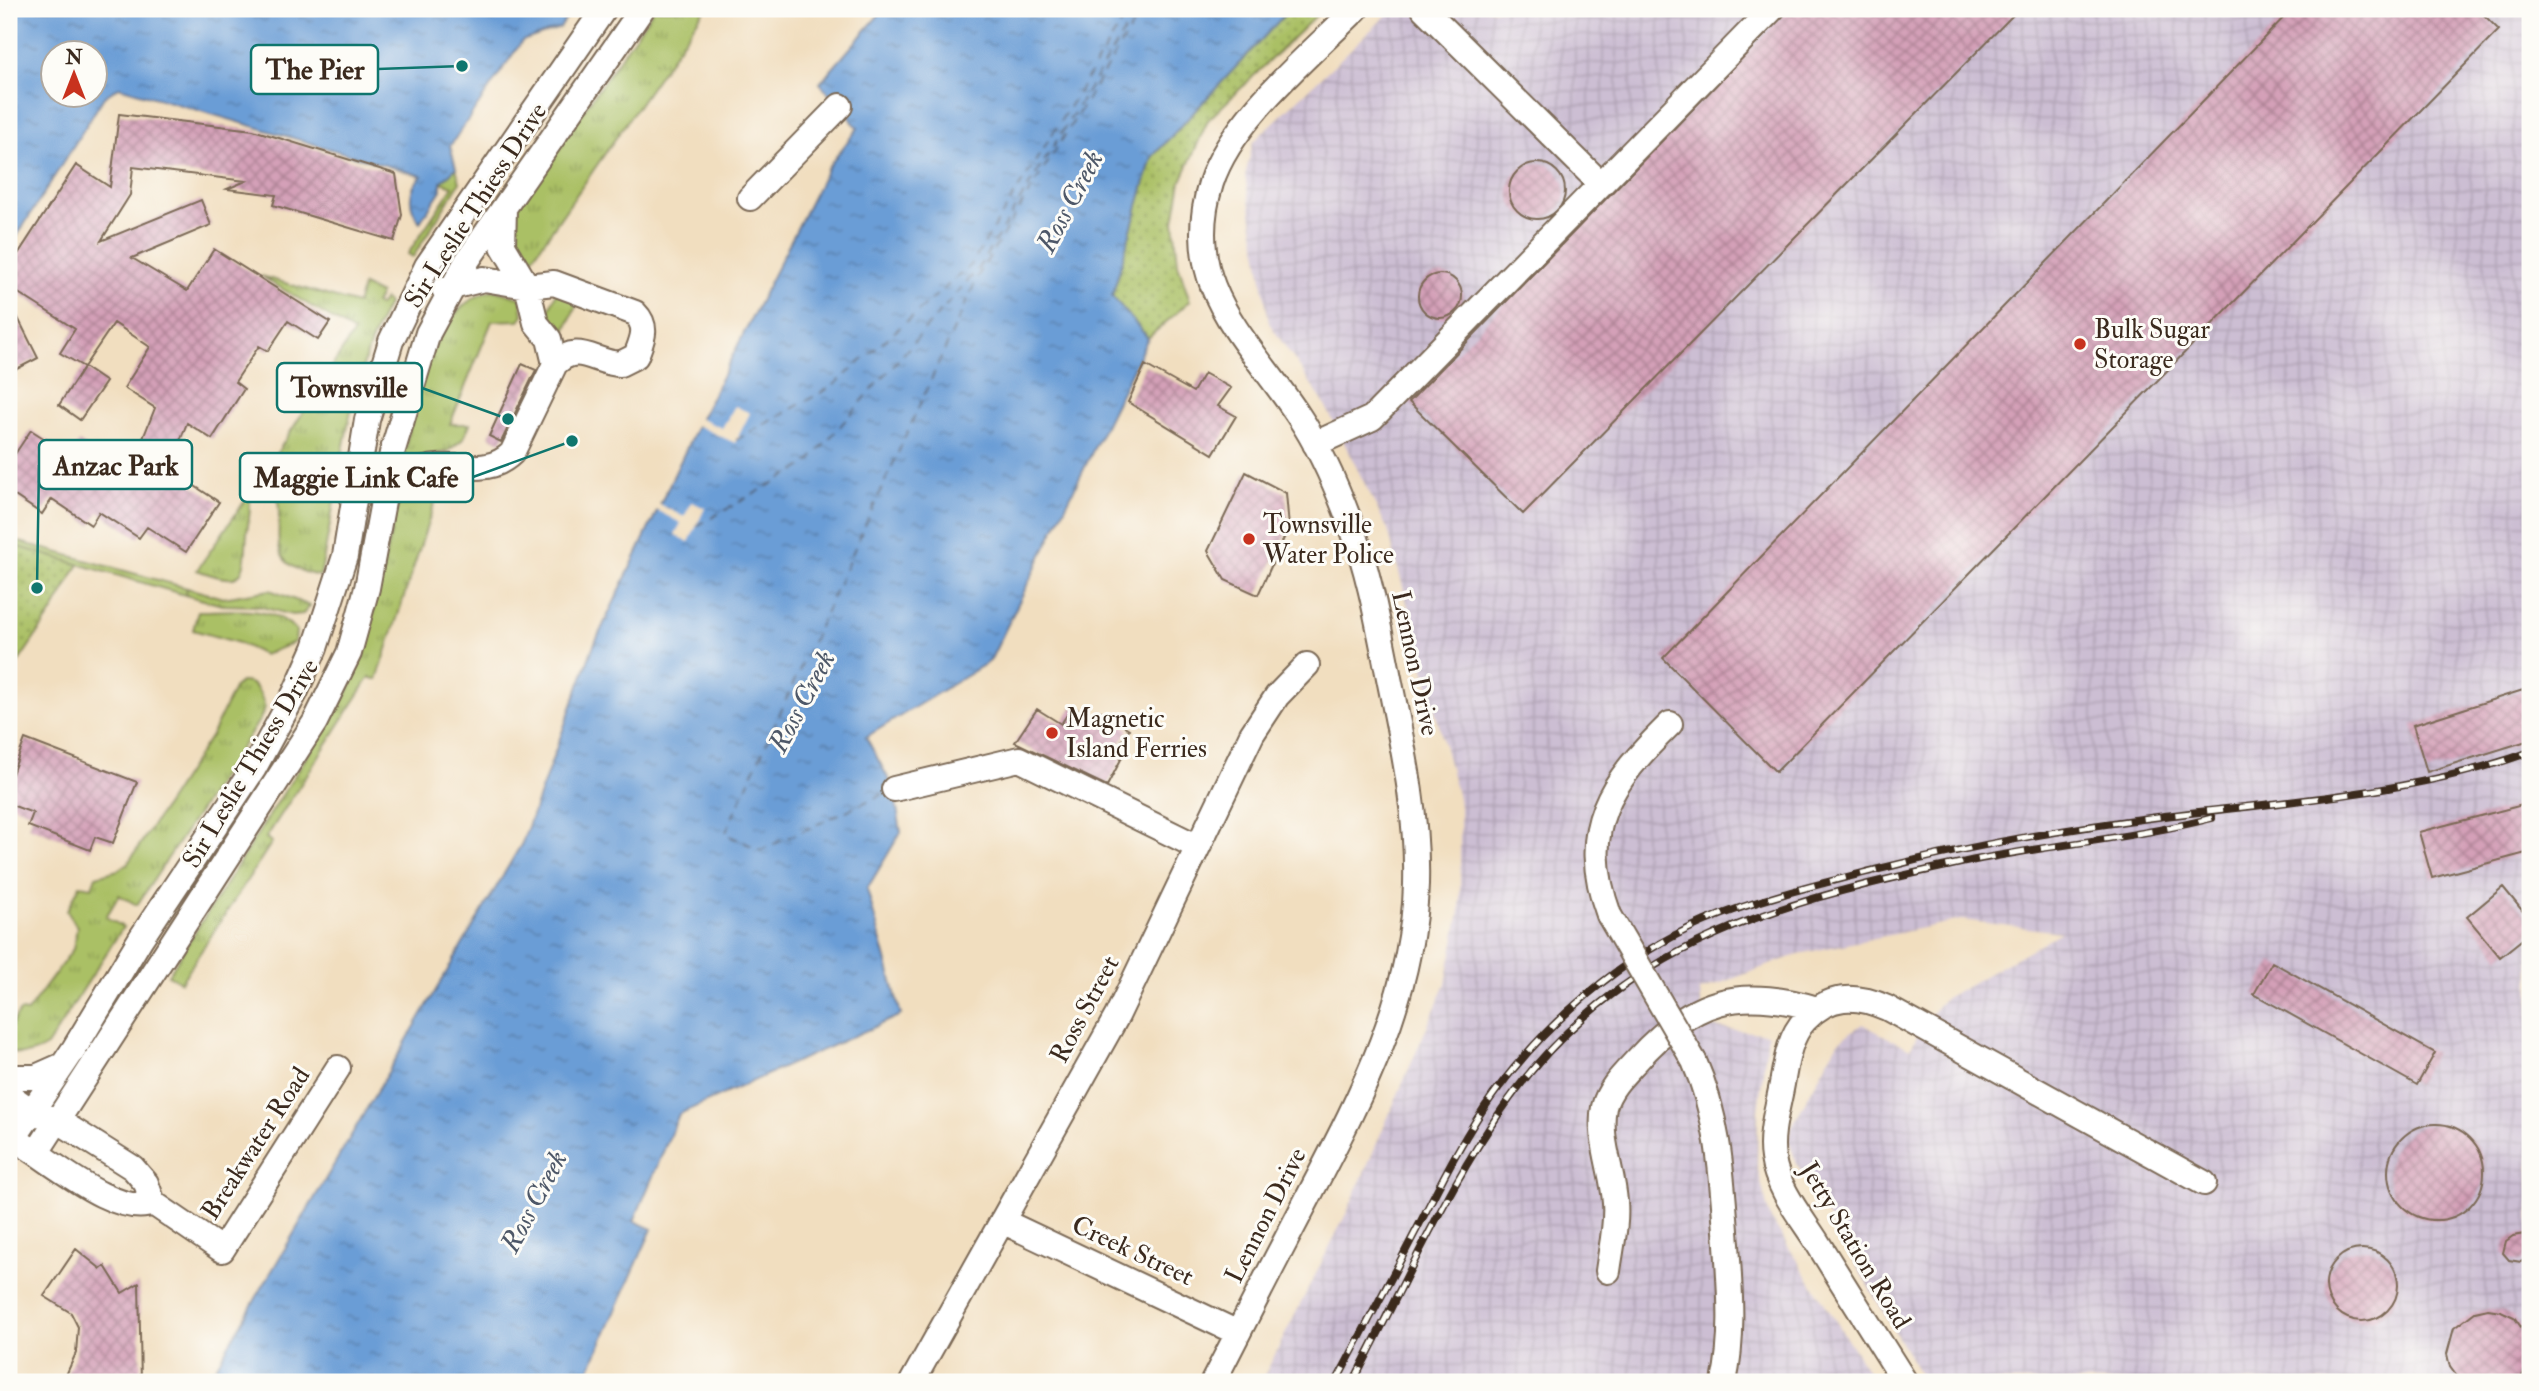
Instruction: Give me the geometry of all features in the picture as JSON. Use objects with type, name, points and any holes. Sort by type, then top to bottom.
[{"type":"street","name":"Sir Leslie Thiess Drive","points":[[11,1137],[33,1112],[141,938],[268,744],[315,648],[345,556],[367,420],[397,329],[427,266],[604,9]]},
{"type":"street","name":"Sir Leslie Thiess Drive","points":[[37,1152],[315,722],[349,653],[367,588],[392,453],[428,333],[454,286],[504,208],[642,9]]},
{"type":"street","points":[[1331,35],[1345,9]]},
{"type":"street","name":"Lennon Drive","points":[[1213,1382],[1354,1110],[1382,1047],[1405,969],[1416,889],[1411,787],[1365,568],[1338,490],[1315,444],[1279,386],[1222,311],[1209,277],[1204,225],[1211,184],[1233,139],[1356,9]]},
{"type":"street","points":[[1424,9],[1601,184]]},
{"type":"street","points":[[1315,444],[1372,418],[1772,9]]},
{"type":"street","points":[[750,198],[839,106]]},
{"type":"street","points":[[504,208],[503,246],[527,286],[536,323],[549,339],[555,364]]},
{"type":"street","points":[[345,556],[367,508],[380,431],[405,345],[431,298],[454,286],[484,279],[500,279],[527,286],[564,284],[635,313],[641,320],[643,337],[636,356],[629,361],[612,364],[577,352],[569,353],[555,364],[507,457],[484,466],[419,469],[395,483],[384,497]]},
{"type":"street","name":"Ross Street","points":[[912,1382],[1117,1016],[1263,716],[1289,682],[1307,665]]},
{"type":"street","points":[[1670,724],[1622,774],[1604,814],[1598,835],[1598,860],[1609,915],[1694,1061],[1713,1112],[1720,1151],[1732,1334],[1724,1382]]},
{"type":"street","points":[[894,789],[1019,759],[1198,847]]},
{"type":"street","points":[[1608,1271],[1615,1203],[1603,1125],[1604,1110],[1614,1085],[1662,1034],[1714,1003],[1745,996],[1782,1000],[1817,1009],[1828,1002],[1848,997],[1866,999],[1887,1008],[2204,1183]]},
{"type":"street","name":"Jetty Station Road","points":[[1817,1009],[1797,1031],[1787,1059],[1776,1116],[1773,1158],[1791,1200],[1905,1382]]},
{"type":"street","points":[[9,1077],[36,1077],[63,1065]]},
{"type":"street","name":"Breakwater Road","points":[[153,1203],[222,1250],[338,1068]]},
{"type":"street","points":[[9,1095],[33,1112],[57,1120],[133,1168],[145,1183],[153,1203],[139,1207],[121,1205],[11,1137]]},
{"type":"street","name":"Creek Street","points":[[1002,1221],[1238,1333]]},
{"type":"shaded area","points":[[1393,9],[2530,9],[2530,1382],[1924,1382],[1796,1162],[1789,1141],[1792,1126],[1838,1042],[1862,1024],[1910,1049],[1926,1020],[1944,999],[2061,932],[1961,920],[1799,954],[1700,991],[1703,1026],[1768,1034],[1758,1111],[1757,1166],[1770,1218],[1875,1382],[1261,1382],[1347,1212],[1446,983],[1460,911],[1460,806],[1388,530],[1324,403],[1269,323],[1245,176],[1253,142]]},
{"type":"green space","points":[[654,9],[705,9],[527,266],[510,246],[511,215]]},
{"type":"green space","points":[[1290,9],[1323,9],[1208,120],[1181,181],[1174,221],[1178,264],[1190,301],[1148,338],[1112,296],[1152,157]]},
{"type":"green space","points":[[456,168],[460,182],[413,257],[408,254],[453,186],[441,182]]},
{"type":"green space","points":[[261,276],[357,304],[363,286],[380,294],[375,304],[379,306],[384,299],[388,304],[362,369],[353,403],[320,576],[301,571],[289,564],[282,555],[279,545],[277,493],[261,478],[354,332]]},
{"type":"green space","points":[[493,290],[521,298],[523,315],[519,320],[492,321],[450,424],[470,424],[463,439],[448,451],[402,462],[420,387],[428,361],[440,337],[454,316],[471,300]]},
{"type":"green space","points":[[557,292],[573,300],[576,306],[562,338],[548,311]]},
{"type":"green space","points":[[436,477],[445,479],[454,494],[452,500],[436,498],[377,680],[370,677],[266,838],[272,842],[181,982],[168,975],[347,693],[363,656],[399,496],[405,487]]},
{"type":"green space","points":[[249,495],[245,560],[239,575],[225,578],[197,570]]},
{"type":"green space","points":[[9,539],[187,588],[185,595],[9,544]]},
{"type":"green space","points":[[9,544],[79,564],[53,611],[9,676]]},
{"type":"green space","points":[[187,588],[223,598],[270,590],[310,606],[303,614],[292,615],[258,606],[222,605],[185,595]]},
{"type":"green space","points":[[236,610],[276,616],[296,631],[295,642],[264,655],[239,643],[193,630],[198,611]]},
{"type":"green space","points":[[241,682],[255,686],[260,694],[265,708],[260,719],[137,905],[119,895],[106,917],[123,927],[47,1046],[28,1054],[9,1051],[9,1027],[20,1011],[27,1012],[73,949],[77,927],[67,911],[80,885],[92,887],[96,876],[118,870],[128,863],[212,734],[235,687]]},
{"type":"water","points":[[9,9],[573,9],[560,28],[522,41],[450,146],[456,168],[441,182],[441,190],[420,222],[413,210],[411,198],[414,186],[422,176],[119,87],[108,94],[108,38],[38,38],[38,108],[97,108],[9,249]]},
{"type":"water","name":"Ross Creek","points":[[884,9],[1290,9],[1152,157],[1112,296],[1148,338],[990,661],[866,737],[894,789],[901,832],[867,889],[901,1015],[679,1114],[634,1221],[652,1229],[584,1382],[207,1382],[522,843],[593,647],[697,426],[828,167],[858,128],[820,83]]},
{"type":"pier","points":[[735,406],[750,413],[735,443],[694,424],[698,418],[722,428]]},
{"type":"pier","points":[[692,502],[705,508],[689,542],[675,535],[681,523],[654,509],[657,503],[684,517]]},
{"type":"building","points":[[1790,9],[2019,9],[1523,514],[1409,402]]},
{"type":"building","name":"Bulk Sugar Storage","points":[[2292,9],[2478,9],[2499,30],[1776,772],[1663,658]]},
{"type":"building","points":[[119,114],[253,130],[396,174],[402,215],[394,241],[273,205],[276,195],[227,189],[246,181],[133,167],[130,195],[101,241],[201,200],[211,225],[132,258],[187,291],[214,249],[330,322],[318,340],[288,321],[268,351],[259,346],[235,382],[244,389],[212,439],[187,423],[169,469],[219,502],[186,552],[147,527],[139,538],[99,512],[91,525],[52,499],[42,514],[9,492],[9,463],[31,430],[70,455],[79,442],[120,468],[127,457],[134,461],[155,408],[124,388],[150,347],[114,323],[84,367],[60,353],[75,329],[9,287],[9,268],[76,165],[110,187]]},
{"type":"building","points":[[1537,163],[1548,165],[1557,171],[1563,180],[1563,202],[1557,211],[1548,217],[1537,219],[1526,217],[1517,211],[1511,202],[1509,191],[1511,180],[1517,171],[1526,165]]},
{"type":"building","points":[[1440,274],[1449,275],[1456,280],[1461,287],[1461,305],[1456,312],[1449,317],[1440,318],[1431,317],[1424,312],[1419,305],[1418,296],[1419,287],[1424,280],[1431,275]]},
{"type":"building","points":[[9,300],[38,358],[9,373]]},
{"type":"building","points":[[522,364],[536,370],[501,442],[489,436]]},
{"type":"building","points":[[1145,365],[1193,392],[1204,373],[1231,388],[1218,406],[1236,416],[1213,454],[1128,402]]},
{"type":"building","points":[[84,367],[106,382],[80,420],[59,405]]},
{"type":"building","name":"Townsville Water Police","points":[[1246,472],[1286,493],[1289,527],[1258,595],[1225,580],[1208,551]]},
{"type":"building","points":[[2523,690],[2530,713],[2530,740],[2427,772],[2413,725]]},
{"type":"building","points":[[1073,706],[1095,720],[1101,711],[1129,729],[1120,744],[1127,748],[1107,786],[1015,742],[1037,709],[1061,724]]},
{"type":"building","points":[[25,739],[137,782],[113,843],[95,837],[90,850],[28,826],[33,813],[9,804],[9,782]]},
{"type":"building","points":[[2530,803],[2530,852],[2432,878],[2419,832]]},
{"type":"building","points":[[2503,887],[2530,920],[2530,933],[2500,957],[2467,917]]},
{"type":"building","points":[[2272,962],[2435,1053],[2417,1085],[2254,994]]},
{"type":"building","points":[[2436,1124],[2454,1128],[2470,1138],[2480,1154],[2484,1172],[2480,1190],[2470,1206],[2454,1216],[2436,1220],[2418,1216],[2402,1206],[2392,1190],[2388,1172],[2392,1154],[2402,1138],[2418,1128]]},
{"type":"building","points":[[2530,1233],[2529,1256],[2521,1262],[2509,1260],[2503,1253],[2506,1241],[2513,1236]]},
{"type":"building","points":[[76,1249],[101,1269],[105,1266],[122,1293],[139,1283],[141,1382],[63,1382],[76,1353],[78,1327],[71,1313],[44,1296]]},
{"type":"building","points":[[2369,1249],[2388,1259],[2396,1271],[2396,1299],[2388,1311],[2376,1319],[2355,1321],[2336,1311],[2328,1299],[2326,1278],[2336,1259],[2348,1251]]},
{"type":"building","points":[[2488,1309],[2514,1317],[2530,1340],[2530,1361],[2519,1382],[2461,1382],[2450,1367],[2447,1354],[2454,1328],[2475,1312]]},
{"type":"ferry route","points":[[736,440],[833,386],[971,265],[1130,9]]},
{"type":"ferry route","points":[[697,526],[807,464],[977,270],[1138,9]]},
{"type":"ferry route","points":[[883,794],[761,850],[725,834],[980,272],[1143,9]]},
{"type":"railway","points":[[1336,1382],[1455,1156],[1493,1095],[1537,1042],[1588,994],[1644,953],[1674,936],[1705,921],[1769,898],[1950,852],[2093,826],[2396,787],[2441,778],[2530,752]]},
{"type":"railway","points":[[1353,1382],[1437,1218],[1492,1124],[1537,1065],[1585,1016],[1638,976],[1694,944],[1754,918],[1818,897],[1988,857],[2148,832],[2212,818]]},
{"type":"place","name":"The Pier","points":[[462,66]]},
{"type":"place","name":"Bulk Sugar Storage","points":[[2080,344]]},
{"type":"place","name":"Townsville","points":[[508,419]]},
{"type":"place","name":"Maggie Link Cafe","points":[[572,441]]},
{"type":"place","name":"Townsville Water Police","points":[[1249,539]]},
{"type":"place","name":"Anzac Park","points":[[37,588]]},
{"type":"place","name":"Magnetic Island Ferries","points":[[1052,733]]}]
